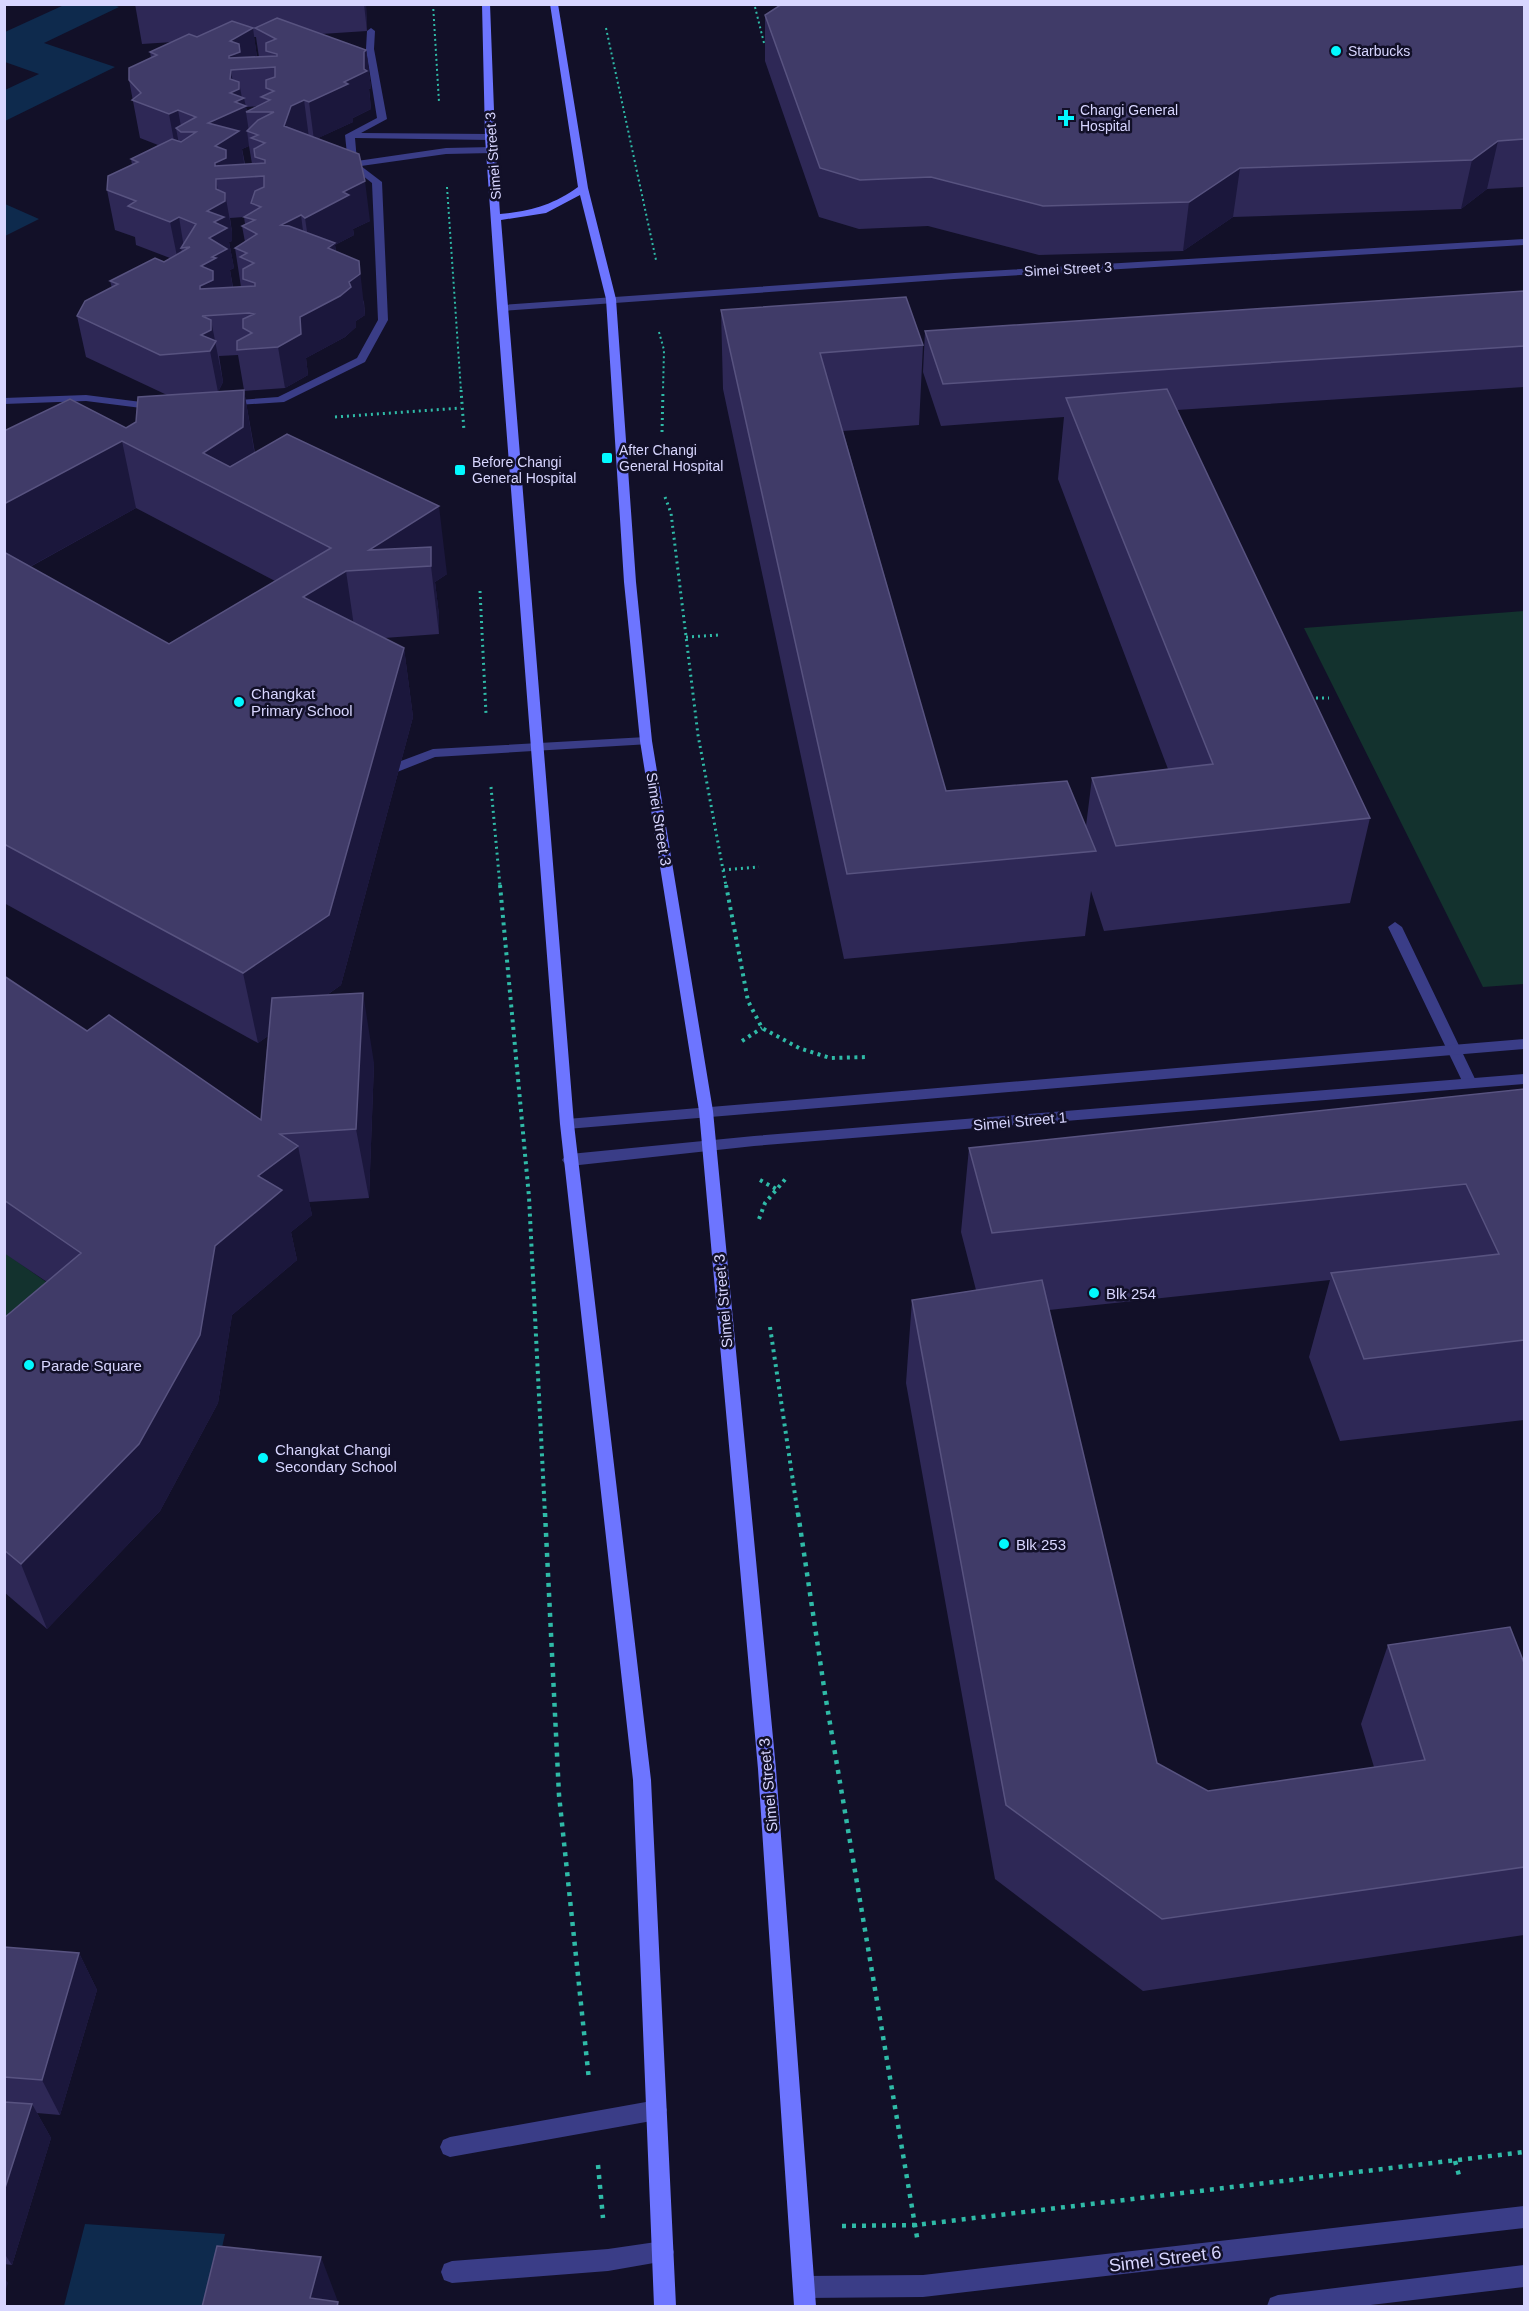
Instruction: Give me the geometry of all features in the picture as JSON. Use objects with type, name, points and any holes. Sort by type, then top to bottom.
[{"type":"main road","name":"Simei Street 3","points":[[486,4],[490,137],[502,308],[570,1160],[642,1780],[665,2307]]},
{"type":"main road","name":"Simei Street 3","points":[[555,4],[583,188],[611,299],[630,582],[646,741],[706,1112],[767,1769],[805,2297]]},
{"type":"main road","points":[[497,217],[546,211],[561,205],[583,188]]},
{"type":"street","points":[[350,135],[382,119],[370,49],[372,31]]},
{"type":"street","points":[[350,135],[490,137]]},
{"type":"street","points":[[209,405],[280,400],[361,360],[383,320],[377,182],[353,164],[350,135]]},
{"type":"street","points":[[353,164],[446,151],[492,150]]},
{"type":"street","name":"Simei Street 3","points":[[502,308],[611,299],[1524,242]]},
{"type":"street","points":[[4,401],[86,398],[163,408]]},
{"type":"street","points":[[368,780],[397,765],[433,753],[646,741]]},
{"type":"street","points":[[1395,927],[1470,1083]]},
{"type":"street","points":[[567,1124],[1524,1044]]},
{"type":"street","name":"Simei Street 1","points":[[570,1160],[754,1142],[1524,1079]]},
{"type":"street","points":[[450,2147],[657,2110]]},
{"type":"street","name":"Simei Street 6","points":[[805,2297],[923,2286],[1524,2217]]},
{"type":"street","points":[[452,2272],[608,2260],[663,2253]]},
{"type":"street","points":[[1278,2307],[1524,2276]]},
{"type":"path","points":[[433,4],[443,138]]},
{"type":"path","points":[[755,7],[764,43],[774,43]]},
{"type":"path","points":[[606,28],[655,259]]},
{"type":"path","points":[[446,151],[464,431]]},
{"type":"path","points":[[658,331],[664,350],[662,442]]},
{"type":"path","points":[[416,411],[461,408]]},
{"type":"path","points":[[664,494],[671,513],[698,735],[748,1001],[762,1028],[742,1041]]},
{"type":"path","points":[[480,591],[487,751],[529,1197],[559,1795],[608,2260]]},
{"type":"path","points":[[686,637],[719,635]]},
{"type":"path","points":[[1303,698],[1329,698]]},
{"type":"path","points":[[723,870],[759,867]]},
{"type":"path","points":[[755,1227],[765,1203],[791,1173]]},
{"type":"path","points":[[759,1179],[776,1189]]},
{"type":"path","points":[[769,1320],[825,1694],[916,2225],[923,2286]]},
{"type":"path","points":[[800,2227],[916,2225],[1524,2152]]},
{"type":"green space","points":[[1524,611],[1524,984],[1483,987],[1304,628]]},
{"type":"green space","name":"Parade Square","points":[[5,1253],[103,1322],[5,1407]]},
{"type":"water","points":[[110,4],[119,7],[44,43],[115,67],[5,121],[5,90],[39,74],[5,62],[5,32],[64,5]]},
{"type":"water","points":[[5,204],[39,219],[5,236]]},
{"type":"water","points":[[85,2224],[225,2234],[209,2306],[64,2306]]},
{"type":"building","points":[[782,4],[1524,4],[1524,139],[1498,141],[1472,160],[1240,168],[1189,202],[1043,206],[931,177],[860,180],[820,168],[765,15]]},
{"type":"building","points":[[277,18],[366,50],[364,69],[367,71],[344,82],[348,84],[309,102],[304,100],[291,106],[284,126],[359,154],[365,181],[343,192],[349,195],[305,218],[301,215],[281,225],[335,243],[328,248],[359,261],[360,274],[349,282],[351,287],[340,296],[300,317],[301,334],[278,347],[237,350],[237,341],[252,333],[243,328],[243,319],[254,314],[202,316],[211,320],[211,330],[201,335],[216,341],[210,351],[160,355],[77,316],[85,301],[118,284],[110,281],[155,258],[164,262],[190,247],[181,248],[196,224],[179,217],[170,222],[128,206],[136,201],[107,190],[108,176],[138,162],[131,159],[172,139],[181,142],[196,132],[181,132],[176,128],[196,117],[178,110],[169,114],[132,100],[141,93],[129,80],[129,68],[157,55],[150,52],[189,34],[197,37],[232,21],[253,28],[230,41],[239,44],[240,52],[229,58],[277,56],[277,54],[266,51],[266,43],[276,39],[255,28]],"holes":[[[275,67],[275,77],[266,80],[266,88],[274,91],[261,97],[270,100],[246,112],[274,112],[258,120],[247,131],[258,135],[251,138],[265,143],[254,149],[255,157],[265,160],[265,163],[215,166],[215,163],[226,158],[226,150],[215,146],[239,131],[208,123],[246,106],[235,102],[244,98],[230,93],[239,89],[239,82],[230,79],[231,70]],[[264,176],[264,187],[255,191],[251,203],[261,207],[244,217],[255,220],[242,226],[257,234],[235,248],[247,253],[240,257],[254,263],[243,269],[243,279],[255,283],[255,286],[200,289],[200,286],[213,280],[213,271],[201,266],[227,249],[209,238],[227,228],[214,222],[224,217],[207,211],[225,201],[225,193],[216,189],[216,179]]]},
{"type":"building","points":[[1524,291],[1524,346],[943,384],[925,331]]},
{"type":"building","points":[[906,297],[923,345],[820,353],[946,791],[1067,781],[1096,851],[847,874],[721,310]]},
{"type":"building","points":[[1167,389],[1370,818],[1116,846],[1092,778],[1213,764],[1066,398]]},
{"type":"building","points":[[244,390],[243,427],[203,453],[230,467],[287,434],[439,506],[369,550],[431,547],[431,566],[346,571],[303,597],[404,648],[329,915],[243,973],[4,844],[4,552],[169,644],[331,548],[122,441],[4,504],[4,431],[70,399],[126,428],[136,422],[138,397]]},
{"type":"building","points":[[4,976],[87,1031],[109,1015],[261,1120],[272,998],[363,993],[356,1129],[280,1134],[298,1146],[258,1176],[282,1190],[215,1246],[200,1335],[139,1444],[21,1564],[4,1550],[4,1318],[81,1253],[4,1200]]},
{"type":"building","points":[[1524,1089],[1524,1340],[1364,1359],[1331,1273],[1499,1254],[1466,1184],[992,1233],[969,1148]]},
{"type":"building","name":"Blk 253","points":[[1042,1280],[1157,1763],[1208,1791],[1425,1760],[1388,1645],[1510,1627],[1524,1663],[1524,1867],[1162,1919],[1006,1805],[912,1300]]},
{"type":"building","points":[[4,1947],[79,1953],[42,2080],[4,2077]]},
{"type":"building","points":[[4,2102],[32,2104],[4,2191]]},
{"type":"building","points":[[217,2246],[321,2257],[310,2298],[338,2302],[337,2307],[202,2307]]},
{"type":"place","name":"Starbucks","points":[[1336,51]]},
{"type":"place","name":"Changi General Hospital","points":[[1066,118]]},
{"type":"place","name":"After Changi General Hospital","points":[[607,458]]},
{"type":"place","name":"Before Changi General Hospital","points":[[460,470]]},
{"type":"place","name":"Changkat Primary School","points":[[239,702]]},
{"type":"place","name":"Blk 254","points":[[1094,1293]]},
{"type":"place","name":"Parade Square","points":[[29,1365]]},
{"type":"place","name":"Changkat Changi Secondary School","points":[[263,1458]]},
{"type":"place","name":"Blk 253","points":[[1004,1544]]}]
